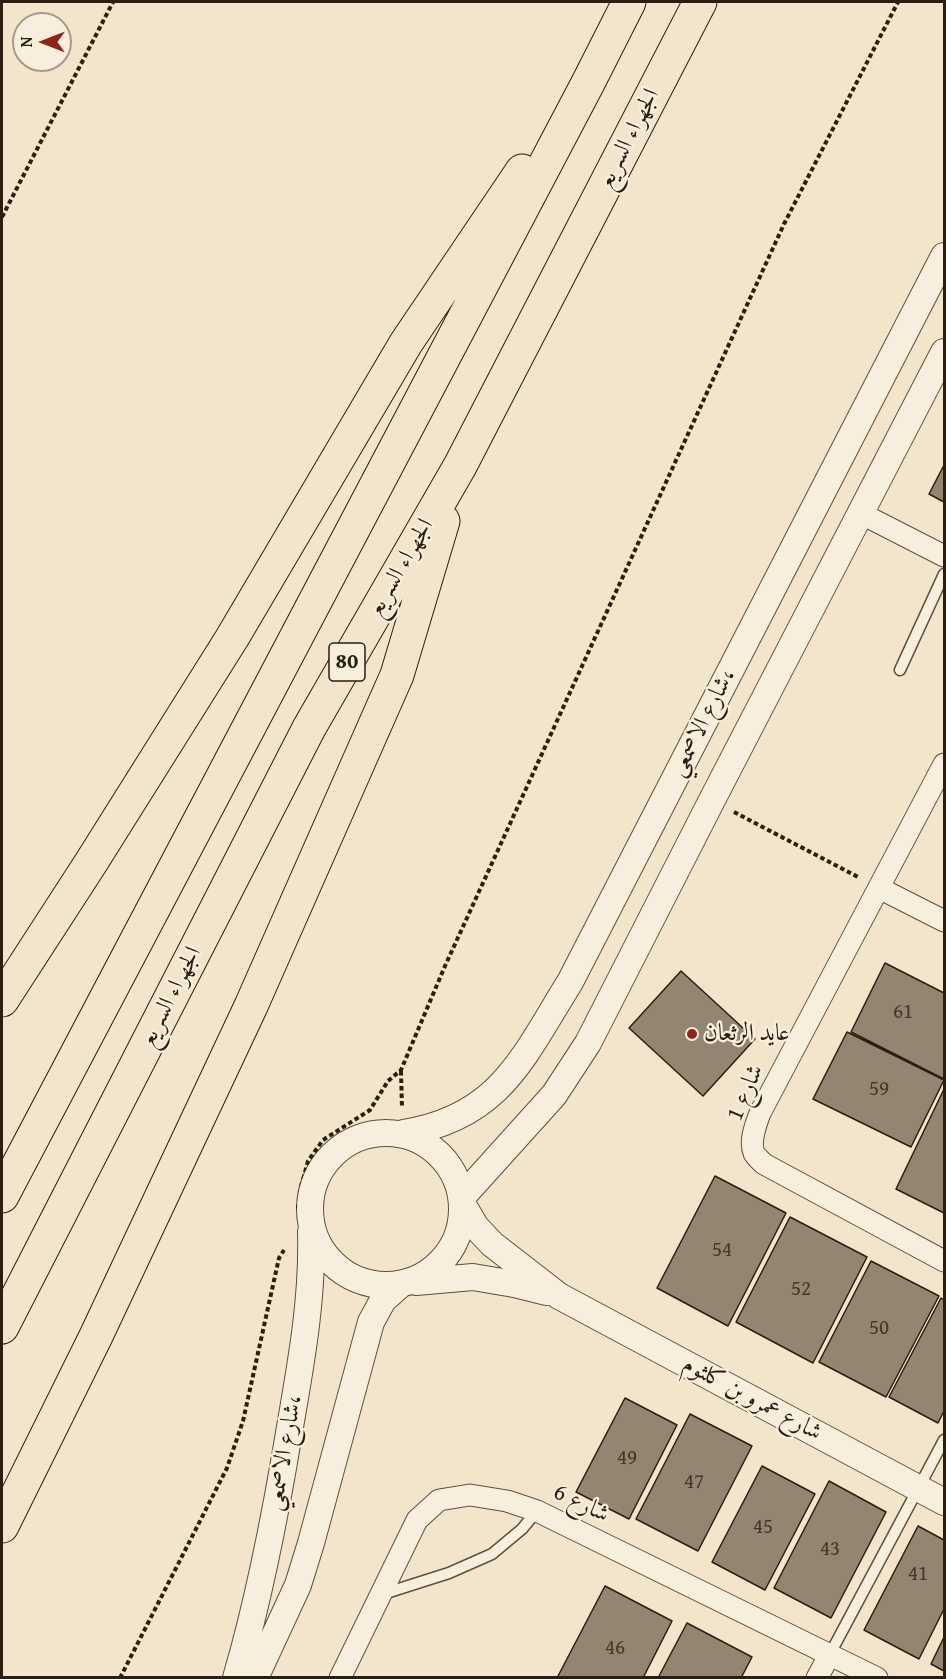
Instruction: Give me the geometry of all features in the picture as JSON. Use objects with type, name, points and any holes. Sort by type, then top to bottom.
[{"type":"highway","name":"80","points":[[2,1196],[629,2]]},
{"type":"highway","name":"الجهراء السريع","points":[[2,1327],[309,728],[460,466],[700,2]]},
{"type":"highway","points":[[2,1000],[232,638],[406,343],[494,211],[588,83]]},
{"type":"highway","points":[[2,1526],[96,1336],[251,1006],[397,675],[460,466]]},
{"type":"street","name":"شارع الاصمعي،","points":[[403,1133],[446,1123],[491,1096],[518,1064],[570,982],[945,256]]},
{"type":"street","name":"شارع الاصمعي،","points":[[462,1201],[554,1095],[588,1043],[945,352]]},
{"type":"street","points":[[860,513],[945,556]]},
{"type":"street","name":"شارع 1","points":[[945,764],[760,1113],[754,1129],[754,1153],[764,1164],[945,1261]]},
{"type":"street","points":[[879,888],[945,921]]},
{"type":"street","points":[[377,1132],[403,1133],[431,1145],[452,1168],[462,1201],[460,1231],[448,1254],[430,1272],[404,1283],[378,1285],[355,1279],[335,1266],[320,1248],[304,1220],[316,1175],[331,1154],[353,1139],[377,1132]]},
{"type":"street","name":"شارع عمرو بن كلثوم","points":[[462,1201],[476,1227],[492,1244],[559,1296],[945,1502]]},
{"type":"street","name":"شارع الاصمعي،","points":[[236,1677],[252,1625],[279,1494],[311,1294],[304,1220]]},
{"type":"street","name":"شارع عمرو بن كلثوم","points":[[404,1283],[473,1277],[514,1284],[559,1296]]},
{"type":"street","name":"شارع الاصمعي،","points":[[255,1677],[298,1585],[369,1328],[383,1300],[404,1283]]},
{"type":"street","name":"شارع 6","points":[[340,1677],[417,1520],[439,1500],[470,1495],[507,1501],[537,1511],[877,1677]]},
{"type":"street","points":[[817,1677],[830,1654]]},
{"type":"lane","points":[[900,670],[945,574]]},
{"type":"lane","points":[[830,1654],[945,1440]]},
{"type":"lane","points":[[380,1595],[448,1573],[492,1554],[522,1529],[537,1511]]},
{"type":"path","points":[[2,217],[112,2]]},
{"type":"path","points":[[403,1133],[401,1070],[445,966],[784,224],[898,2]]},
{"type":"path","points":[[712,800],[879,888]]},
{"type":"path","points":[[304,1220],[301,1187],[308,1161],[323,1140],[370,1110],[388,1081],[401,1070]]},
{"type":"path","points":[[120,1677],[227,1468],[243,1421],[279,1258],[288,1242]]},
{"type":"building","points":[[944,465],[944,502],[929,494]]},
{"type":"building","points":[[885,963],[944,993],[944,1079],[851,1032]]},
{"type":"building","name":"عايد الرثعان","points":[[681,971],[755,1039],[703,1096],[629,1028]]},
{"type":"building","points":[[847,1032],[944,1080],[911,1147],[813,1099]]},
{"type":"building","points":[[944,1089],[944,1213],[896,1189]]},
{"type":"building","points":[[715,1176],[786,1213],[728,1326],[657,1288]]},
{"type":"building","points":[[790,1217],[867,1257],[813,1363],[736,1322]]},
{"type":"building","points":[[871,1261],[939,1296],[886,1397],[819,1362]]},
{"type":"building","points":[[941,1298],[944,1300],[944,1411],[938,1423],[889,1397]]},
{"type":"building","points":[[625,1398],[677,1425],[629,1519],[576,1492]]},
{"type":"building","points":[[690,1414],[752,1446],[698,1551],[636,1519]]},
{"type":"building","points":[[762,1466],[815,1494],[765,1590],[712,1562]]},
{"type":"building","points":[[829,1481],[886,1512],[831,1618],[774,1588]]},
{"type":"building","points":[[918,1526],[944,1540],[944,1609],[919,1659],[864,1630]]},
{"type":"building","points":[[605,1586],[672,1621],[643,1678],[557,1678]]},
{"type":"building","points":[[687,1623],[752,1657],[741,1678],[658,1678]]},
{"type":"building","points":[[944,1637],[944,1671],[931,1664]]},
{"type":"place","name":"عايد الرثعان","points":[[692,1034]]}]
